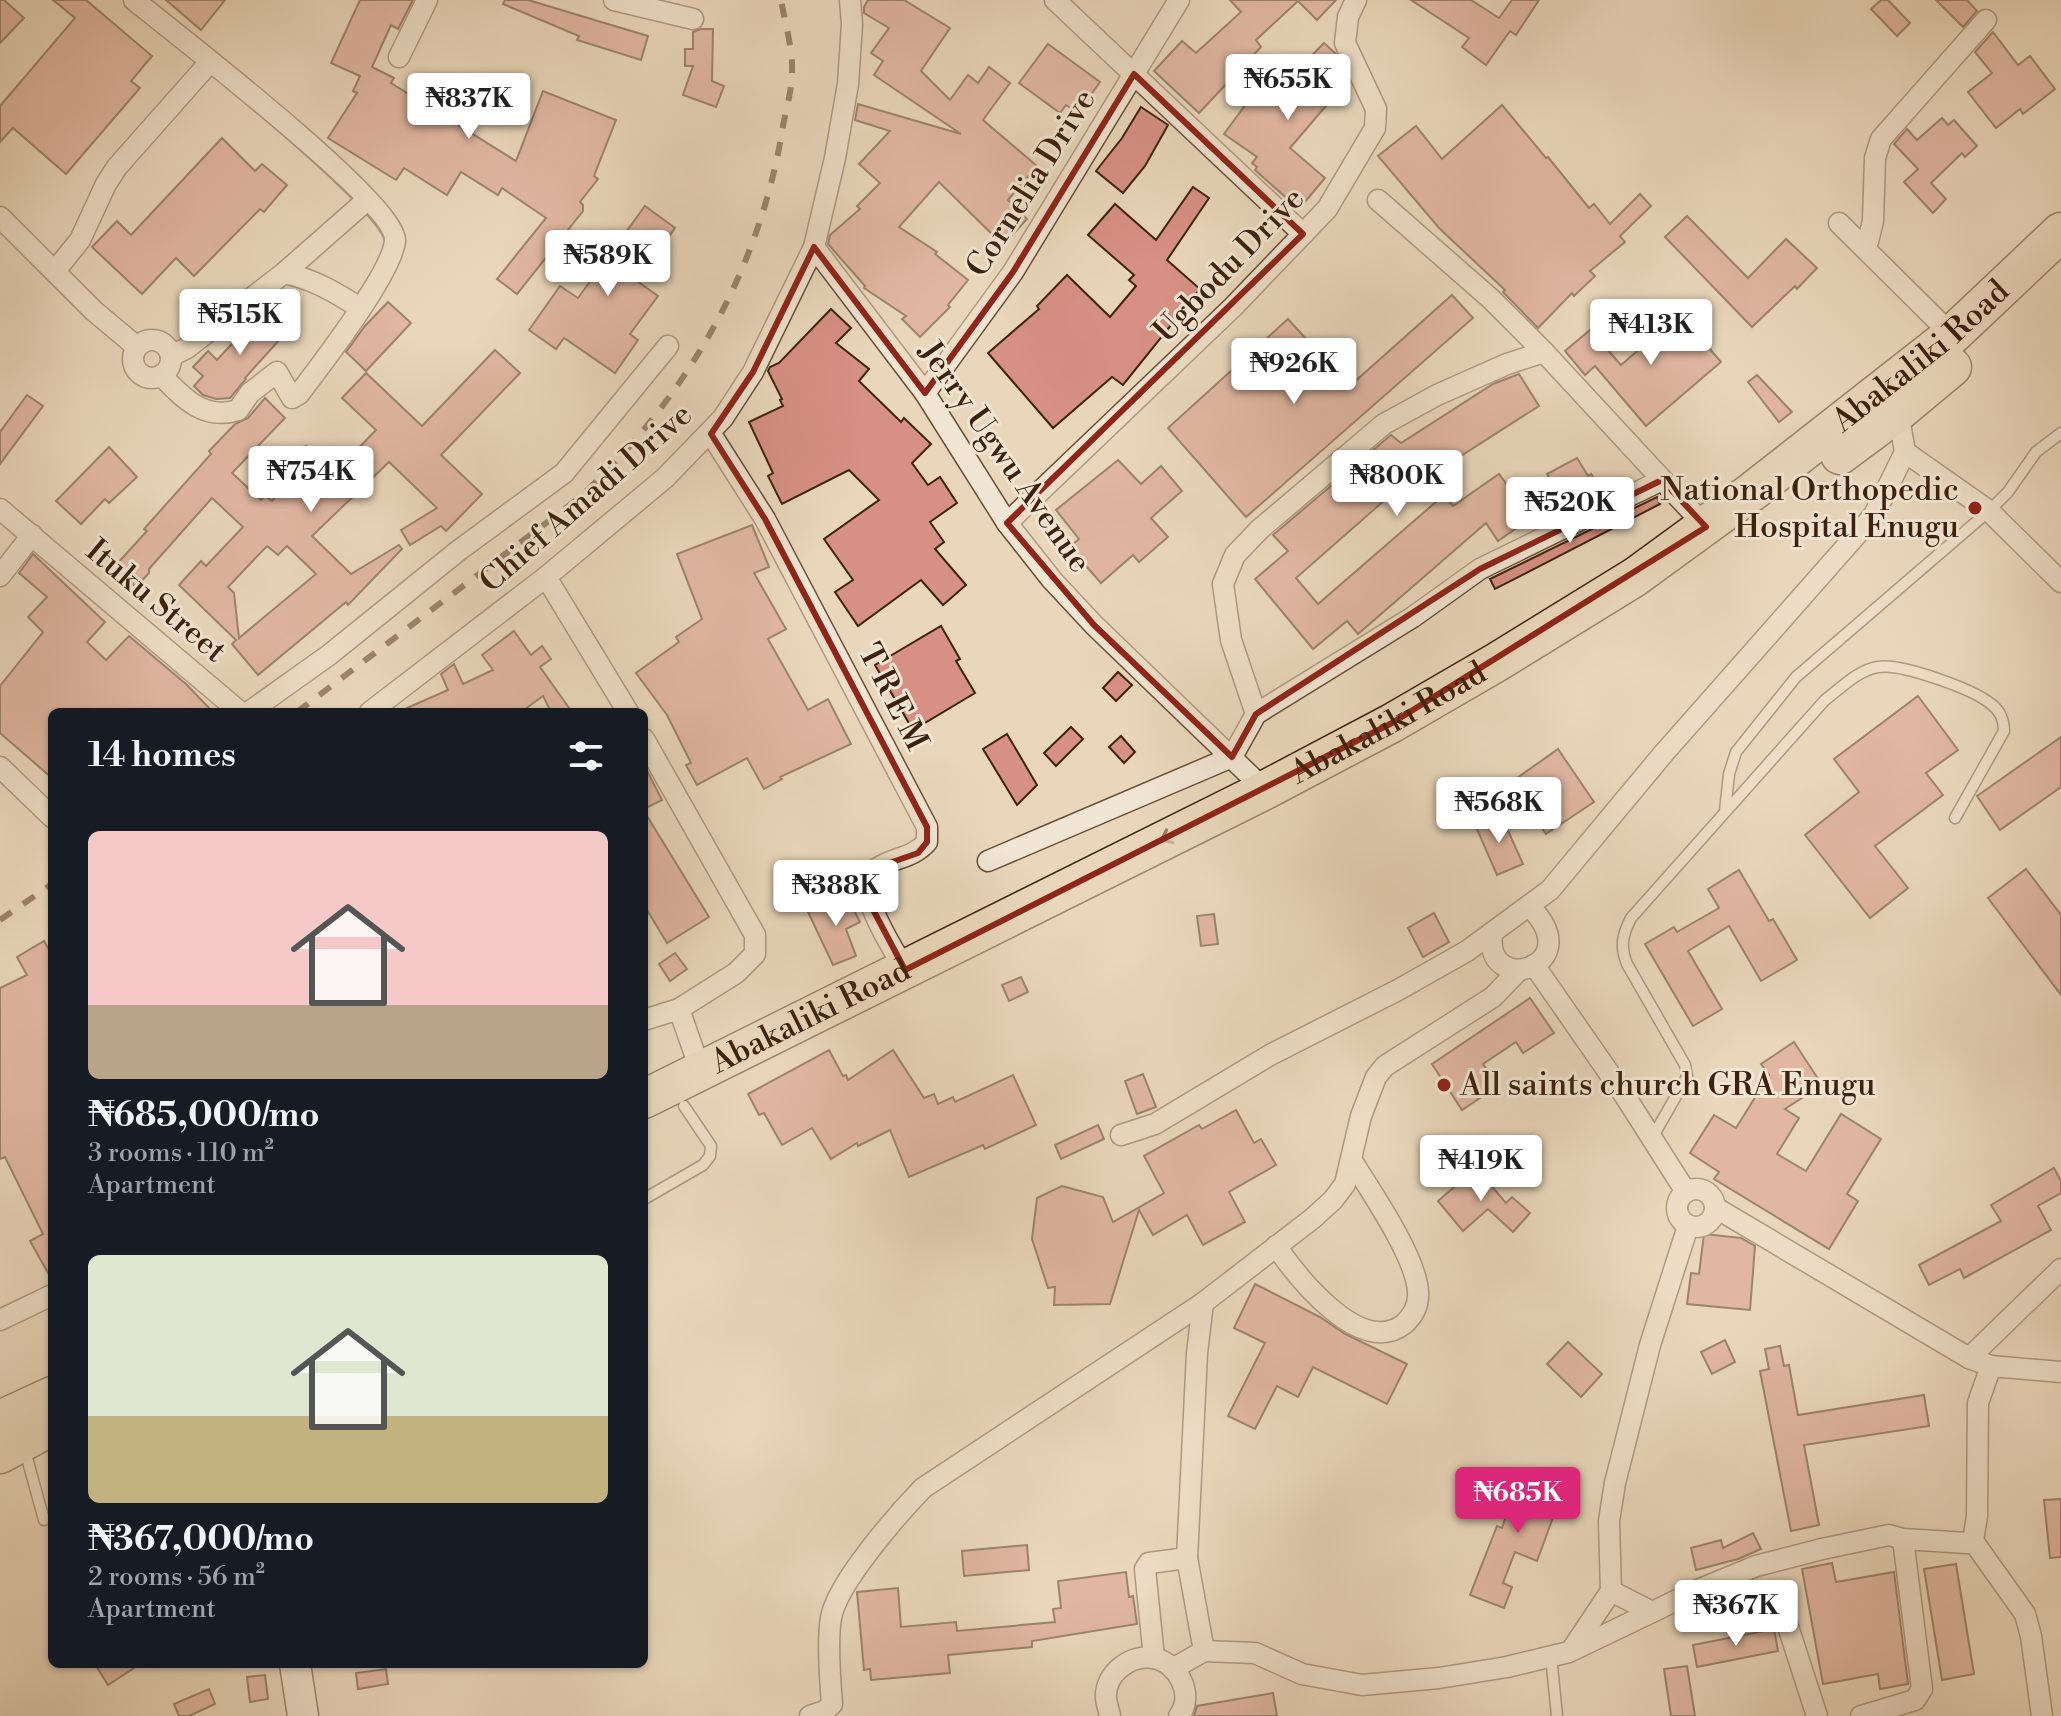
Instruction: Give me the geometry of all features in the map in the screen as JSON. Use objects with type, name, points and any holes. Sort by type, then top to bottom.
[{"type":"highway","name":"Abakaliki Road","points":[[648,1125],[1280,809],[1482,701],[1718,546],[1890,401],[1952,335],[2061,232]]},
{"type":"highway","name":"Abakaliki Road","points":[[648,1097],[1265,790],[1392,723],[1497,662],[1635,577],[1890,401],[1961,359],[2061,266]]},
{"type":"highway","points":[[18,1436],[48,1401]]},
{"type":"main road","points":[[296,1668],[303,1716]]},
{"type":"street","points":[[134,0],[307,141],[379,211],[394,232],[395,241],[387,263],[360,308],[299,394],[292,398],[277,372],[250,393],[238,410],[227,414],[212,413],[194,406],[161,375]]},
{"type":"street","points":[[399,57],[427,0]]},
{"type":"street","name":"Chief Amadi Drive","points":[[396,704],[665,478],[711,434],[753,372],[814,247],[848,84],[852,24],[850,0]]},
{"type":"street","points":[[1055,0],[1303,234]]},
{"type":"street","name":"Cornelia Drive","points":[[925,393],[1013,272],[1179,0]]},
{"type":"street","name":"Ugbodu Drive","points":[[1007,523],[1233,307],[1327,209],[1375,128],[1376,109],[1345,43],[1348,17],[1356,0]]},
{"type":"street","points":[[625,2],[693,19]]},
{"type":"street","points":[[1866,249],[1873,221],[1875,158],[1881,139],[1986,20]]},
{"type":"street","points":[[55,271],[80,240],[117,167],[210,62]]},
{"type":"street","points":[[171,356],[163,344],[149,340],[137,347],[133,362],[140,374],[154,378],[167,371],[171,356],[187,348],[284,273],[367,200]]},
{"type":"street","points":[[1378,200],[1491,299],[1706,527]]},
{"type":"street","points":[[0,217],[94,311],[137,347]]},
{"type":"street","points":[[1839,223],[1952,335]]},
{"type":"street","name":"Jerry Ugwu Avenue","points":[[814,247],[925,393],[1007,523],[1052,580],[1094,625],[1265,790]]},
{"type":"street","points":[[284,273],[306,277],[326,286],[360,308]]},
{"type":"street","points":[[255,708],[329,655],[458,551],[564,473],[668,346]]},
{"type":"street","points":[[1256,714],[1231,640],[1223,584],[1235,555],[1260,529],[1384,424],[1437,395],[1507,364],[1544,352]]},
{"type":"street","points":[[1890,401],[1905,452],[1989,511],[2061,582]]},
{"type":"street","name":"T R E M","points":[[711,434],[765,519],[927,827],[927,842],[918,853],[875,868],[868,881],[869,902],[905,970]]},
{"type":"street","points":[[1121,1135],[1155,1124],[1270,1055],[1398,990],[1492,934],[1550,890],[1664,753],[1874,515],[1905,452]]},
{"type":"street","points":[[988,861],[1232,757],[1256,714],[1413,617],[1480,569],[1662,480]]},
{"type":"street","name":"Ituku Street","points":[[0,509],[235,708]]},
{"type":"street","points":[[0,576],[32,535]]},
{"type":"street","points":[[546,577],[626,708]]},
{"type":"street","points":[[648,746],[755,935],[755,954],[736,973],[679,1009],[648,1019]]},
{"type":"street","points":[[1,769],[48,813]]},
{"type":"street","points":[[810,1716],[825,1711],[832,1704],[831,1617],[840,1593],[893,1519],[923,1488],[1203,1303],[1333,1200],[1345,1184],[1361,1116],[1376,1077],[1385,1066],[1482,1004],[1546,953],[1549,941],[1542,919],[1530,907]]},
{"type":"street","points":[[1492,934],[1492,947],[1499,960],[1508,968],[1526,968]]},
{"type":"street","points":[[1526,968],[1652,1138],[1686,1192]]},
{"type":"street","points":[[679,1009],[701,1072]]},
{"type":"street","points":[[1276,1246],[1301,1280],[1319,1298],[1366,1331],[1379,1334],[1393,1332],[1408,1321],[1417,1306],[1418,1291],[1412,1265],[1352,1161]]},
{"type":"street","points":[[1716,1208],[1707,1225],[1698,1228],[1682,1222],[1676,1210],[1681,1196],[1686,1192],[1694,1189],[1709,1194],[1716,1208],[1969,1358],[1991,1366],[2061,1372]]},
{"type":"street","points":[[1560,1654],[1611,1591],[1609,1521],[1615,1483],[1650,1345],[1688,1226]]},
{"type":"street","points":[[1969,1358],[2061,1269]]},
{"type":"street","points":[[0,1320],[48,1297]]},
{"type":"street","points":[[1203,1303],[1197,1353],[1187,1558],[1204,1651]]},
{"type":"street","points":[[1991,1366],[1978,1403],[1977,1516],[1973,1541],[2025,1614],[2042,1716]]},
{"type":"street","points":[[1174,1668],[1204,1651],[1255,1653],[1302,1674],[1362,1685],[1439,1678],[1560,1654],[1756,1566],[1822,1549],[1889,1535],[1903,1539],[1973,1541]]},
{"type":"street","points":[[1861,1716],[1915,1700],[1922,1689],[1903,1539]]},
{"type":"street","points":[[1154,1658],[1145,1569],[1149,1563],[1187,1558]]},
{"type":"street","points":[[1698,1590],[1771,1602],[1782,1608],[1817,1716]]},
{"type":"street","points":[[1611,1591],[1652,1612]]},
{"type":"street","points":[[1110,1716],[1105,1695],[1113,1673],[1131,1660],[1154,1658],[1174,1668],[1185,1688],[1185,1701],[1179,1716]]},
{"type":"lane","points":[[1725,813],[1729,774],[1736,752],[1796,677],[1989,511],[2008,492],[2036,452],[2061,433]]},
{"type":"lane","points":[[1652,1138],[1687,1077],[1685,1065],[1620,948],[1631,918],[1825,700],[1861,673],[1887,667],[1902,668],[1975,693],[1994,705],[2002,717],[2004,731],[1955,818]]},
{"type":"lane","points":[[648,1197],[703,1165],[710,1156],[711,1146],[684,1106]]},
{"type":"lane","points":[[18,1436],[44,1520]]},
{"type":"lane","points":[[1557,1716],[1560,1654]]},
{"type":"highlighted area","points":[[1134,74],[1303,234],[1007,523],[1094,625],[1232,757],[1256,714],[1480,569],[1662,480],[1706,527],[1392,723],[905,970],[869,902],[868,881],[875,868],[918,853],[927,842],[927,827],[765,519],[711,434],[753,372],[814,247],[925,393],[1013,272]]},
{"type":"building","points":[[0,0],[24,18],[0,43]]},
{"type":"building","points":[[53,0],[86,0],[152,56],[131,81],[140,88],[66,174],[13,128],[0,142],[0,106],[75,18]]},
{"type":"building","points":[[166,0],[225,0],[201,30]]},
{"type":"building","points":[[360,0],[413,0],[398,29],[391,25],[372,67],[394,78],[391,83],[516,161],[543,91],[616,120],[594,176],[598,179],[580,202],[583,211],[517,294],[497,279],[546,218],[502,188],[498,195],[461,172],[447,195],[404,168],[396,180],[328,138],[357,93],[353,91],[360,76],[331,63]]},
{"type":"building","points":[[505,0],[528,0],[648,36],[641,60],[577,40],[579,36],[503,4]]},
{"type":"building","points":[[868,0],[904,0],[950,28],[921,71],[950,100],[968,75],[978,83],[989,67],[1010,83],[983,120],[1037,166],[1008,200],[1027,219],[1003,245],[939,182],[899,227],[937,252],[935,254],[968,280],[948,305],[950,307],[920,337],[902,319],[906,316],[864,288],[828,244],[830,235],[860,209],[857,206],[880,183],[859,164],[890,131],[855,120],[858,104],[961,134],[874,75],[883,61],[871,53],[889,28],[864,13]]},
{"type":"building","points":[[1230,0],[1336,0],[1317,20],[1298,1],[1256,40],[1261,47],[1199,113],[1154,71],[1182,41],[1196,53],[1241,12]]},
{"type":"building","points":[[1411,0],[1471,0],[1499,18],[1512,0],[1539,0],[1516,35],[1510,31],[1486,65],[1462,47],[1469,38]]},
{"type":"building","points":[[1881,0],[1888,0],[1910,23],[1897,36],[1871,9]]},
{"type":"building","points":[[1936,0],[1967,0],[1977,11],[1963,27]]},
{"type":"building","points":[[713,29],[712,81],[724,86],[716,107],[683,95],[693,66],[685,66],[685,49],[693,49],[693,32]]},
{"type":"building","points":[[1993,32],[2018,65],[2030,56],[2055,89],[2023,114],[2020,109],[1996,128],[1968,92],[1992,73],[1975,52]]},
{"type":"building","points":[[1324,43],[1336,54],[1348,80],[1290,148],[1325,178],[1299,209],[1255,170],[1257,167],[1252,163],[1257,157],[1224,134],[1274,66],[1289,79]]},
{"type":"building","points":[[1048,44],[1100,82],[1078,113],[1066,105],[1060,113],[1019,83]]},
{"type":"building","points":[[1502,105],[1589,208],[1594,204],[1610,224],[1640,194],[1651,206],[1620,236],[1625,242],[1590,271],[1595,276],[1574,296],[1572,293],[1538,328],[1503,292],[1505,290],[1439,228],[1378,156],[1416,126],[1442,159]]},
{"type":"building","points":[[1141,107],[1168,125],[1145,166],[1123,193],[1096,171]]},
{"type":"building","points":[[1942,118],[1948,125],[1954,120],[1977,146],[1965,157],[1962,153],[1931,183],[1946,199],[1933,213],[1904,182],[1918,169],[1894,144],[1907,129],[1917,140]]},
{"type":"building","points":[[222,138],[255,171],[262,164],[287,185],[264,212],[260,209],[194,276],[176,258],[142,294],[92,247],[117,221],[131,235]]},
{"type":"building","points":[[1193,187],[1209,198],[1167,260],[1200,289],[1123,385],[1112,377],[1053,428],[988,353],[1039,309],[1037,306],[1067,275],[1110,317],[1136,286],[1129,280],[1134,275],[1088,235],[1115,204],[1156,240]]},
{"type":"building","points":[[645,206],[675,228],[637,281],[658,296],[630,334],[638,340],[615,373],[564,338],[556,349],[529,330],[560,286],[578,298]]},
{"type":"building","points":[[1687,216],[1748,278],[1786,239],[1817,268],[1752,327],[1665,237]]},
{"type":"building","points":[[1452,295],[1473,318],[1246,517],[1168,428],[1288,319],[1336,372],[1339,369],[1352,384]]},
{"type":"building","points":[[388,302],[411,323],[366,371],[346,352]]},
{"type":"building","points":[[267,306],[290,328],[230,398],[216,399],[203,395],[194,386],[203,376],[193,367],[208,351],[217,360]]},
{"type":"building","points":[[831,309],[851,328],[836,343],[869,369],[859,381],[901,422],[904,418],[931,444],[912,463],[928,485],[940,477],[957,503],[930,522],[944,542],[935,549],[966,585],[943,605],[921,580],[858,626],[835,592],[853,580],[824,539],[879,500],[849,470],[782,504],[768,476],[773,473],[749,422],[783,406],[768,371]]},
{"type":"building","points":[[1680,314],[1721,362],[1646,426],[1595,366],[1585,375],[1565,351],[1590,330],[1621,365]]},
{"type":"building","points":[[495,350],[520,373],[441,455],[482,494],[446,531],[441,526],[410,545],[401,530],[437,508],[389,462],[312,536],[351,574],[399,545],[402,549],[348,605],[346,602],[258,675],[232,644],[236,640],[179,585],[201,561],[206,566],[243,527],[212,498],[136,587],[114,567],[211,454],[209,451],[235,424],[248,418],[265,398],[285,418],[232,473],[261,500],[265,496],[272,501],[291,479],[282,469],[306,446],[328,469],[344,454],[349,458],[376,430],[342,398],[366,373],[422,426]],"holes":[[[267,546],[278,555],[287,546],[316,574],[239,638],[234,593],[228,587]]]},
{"type":"building","points":[[1519,374],[1539,406],[1442,468],[1435,456],[1296,578],[1318,604],[1444,495],[1453,506],[1499,474],[1516,497],[1520,494],[1535,515],[1498,541],[1486,523],[1358,634],[1347,621],[1313,649],[1255,579],[1288,551],[1273,535],[1391,435],[1401,443],[1493,384]]},
{"type":"building","points":[[1757,375],[1792,412],[1779,422],[1748,382]]},
{"type":"building","points":[[27,395],[43,406],[0,464],[0,432]]},
{"type":"building","points":[[109,447],[137,477],[109,503],[105,499],[81,524],[56,501]]},
{"type":"building","points":[[1577,458],[1604,494],[1570,511],[1547,474]]},
{"type":"building","points":[[1118,460],[1141,484],[1161,466],[1182,491],[1151,518],[1168,537],[1139,562],[1133,555],[1101,583],[1069,547],[1079,539],[1056,510]]},
{"type":"building","points":[[1657,497],[1660,504],[1495,589],[1490,579]]},
{"type":"building","points":[[752,525],[769,567],[754,573],[786,629],[768,639],[808,710],[828,699],[851,744],[780,777],[782,779],[764,789],[747,758],[697,785],[686,765],[691,763],[667,715],[636,673],[679,642],[676,637],[702,619],[677,554]]},
{"type":"building","points":[[33,554],[105,622],[87,642],[106,660],[129,636],[209,708],[48,708],[48,775],[0,733],[0,686],[43,632],[28,617],[47,597],[19,573]]},
{"type":"building","points":[[941,626],[960,659],[956,661],[975,693],[913,730],[875,665]]},
{"type":"building","points":[[514,631],[531,655],[542,646],[551,659],[540,667],[569,708],[549,708],[543,696],[526,708],[407,708],[448,690],[441,674],[454,664],[463,684],[493,670],[482,655]]},
{"type":"building","points":[[1118,672],[1132,685],[1116,701],[1103,688]]},
{"type":"building","points":[[1918,696],[1958,750],[1926,773],[1943,795],[1875,846],[1908,888],[1870,918],[1805,835],[1859,792],[1834,759]]},
{"type":"building","points":[[1071,727],[1083,739],[1056,766],[1044,753]]},
{"type":"building","points":[[1007,734],[1037,785],[1017,805],[983,749]]},
{"type":"building","points":[[1121,736],[1135,752],[1124,763],[1109,747]]},
{"type":"building","points":[[2061,737],[2061,787],[2000,830],[1977,796]]},
{"type":"building","points":[[1558,749],[1594,802],[1546,834],[1510,783]]},
{"type":"building","points":[[648,773],[662,800],[648,807]]},
{"type":"building","points":[[1501,815],[1523,864],[1497,875],[1476,827]]},
{"type":"building","points":[[648,818],[709,917],[667,943],[648,912]]},
{"type":"building","points":[[2026,869],[2061,915],[2061,995],[1988,898]]},
{"type":"building","points":[[1739,870],[1769,921],[1773,919],[1797,960],[1761,981],[1729,926],[1688,951],[1722,1009],[1693,1026],[1645,944],[1674,927],[1677,932],[1719,908],[1708,889]]},
{"type":"building","points":[[845,893],[860,922],[846,929],[856,956],[833,965],[808,912]]},
{"type":"building","points":[[1434,913],[1449,942],[1423,957],[1408,928]]},
{"type":"building","points":[[1214,914],[1218,944],[1201,946],[1197,916]]},
{"type":"building","points":[[44,941],[48,948],[48,1273],[30,1241],[43,1234],[5,1157],[0,1159],[0,988],[27,975],[17,957]]},
{"type":"building","points":[[675,953],[687,969],[670,981],[659,964]]},
{"type":"building","points":[[1021,977],[1028,992],[1009,1001],[1002,985]]},
{"type":"building","points":[[1530,998],[1554,1033],[1523,1053],[1516,1042],[1483,1064],[1498,1086],[1462,1110],[1432,1064]]},
{"type":"building","points":[[1794,1042],[1822,1085],[1785,1109],[1799,1118],[1777,1154],[1806,1171],[1841,1114],[1881,1139],[1847,1194],[1858,1201],[1829,1249],[1714,1179],[1719,1172],[1690,1153],[1714,1115],[1736,1128],[1769,1075],[1761,1064]]},
{"type":"building","points":[[829,1050],[848,1080],[893,1050],[924,1098],[934,1094],[938,1104],[953,1097],[955,1102],[1013,1075],[1036,1125],[985,1149],[983,1145],[909,1177],[890,1130],[858,1146],[857,1143],[831,1159],[812,1128],[782,1145],[764,1113],[759,1115],[748,1094]]},
{"type":"building","points":[[1143,1074],[1156,1107],[1137,1114],[1125,1081]]},
{"type":"building","points":[[1236,1110],[1254,1143],[1261,1139],[1276,1165],[1229,1192],[1245,1222],[1203,1245],[1187,1215],[1153,1235],[1139,1210],[1110,1304],[1054,1305],[1055,1287],[1048,1288],[1032,1239],[1037,1198],[1062,1186],[1103,1197],[1113,1222],[1164,1193],[1144,1156],[1199,1125],[1202,1129]]},
{"type":"building","points":[[1098,1125],[1104,1139],[1061,1159],[1055,1145]]},
{"type":"building","points":[[1476,1168],[1506,1203],[1512,1197],[1530,1213],[1513,1232],[1488,1209],[1463,1231],[1438,1201]]},
{"type":"building","points":[[2054,1168],[2061,1181],[2061,1193],[2038,1206],[2051,1230],[1964,1278],[1960,1269],[1929,1285],[1919,1265],[2001,1221],[1991,1205]]},
{"type":"building","points":[[1704,1234],[1741,1238],[1755,1246],[1750,1310],[1687,1304],[1691,1273],[1699,1274]]},
{"type":"building","points":[[1255,1284],[1407,1364],[1387,1404],[1313,1367],[1298,1397],[1277,1386],[1255,1429],[1228,1416],[1265,1343],[1234,1328]]},
{"type":"building","points":[[1725,1340],[1735,1362],[1712,1374],[1701,1352]]},
{"type":"building","points":[[1568,1342],[1602,1374],[1581,1397],[1547,1364]]},
{"type":"building","points":[[1780,1346],[1784,1366],[1789,1365],[1798,1415],[1924,1395],[1929,1426],[1804,1445],[1819,1525],[1791,1531],[1760,1371],[1769,1369],[1765,1349]]},
{"type":"building","points":[[1522,1470],[1565,1485],[1537,1561],[1515,1552],[1503,1583],[1512,1587],[1504,1608],[1470,1595],[1497,1526],[1502,1528]]},
{"type":"building","points":[[2061,1499],[2061,1557],[2050,1558],[2044,1500]]},
{"type":"building","points":[[1753,1533],[1761,1549],[1738,1559],[1696,1570],[1691,1548],[1721,1540],[1723,1548]]},
{"type":"building","points":[[1027,1545],[1029,1570],[964,1576],[962,1551]]},
{"type":"building","points":[[1832,1563],[1836,1582],[1894,1572],[1908,1684],[1880,1689],[1878,1674],[1823,1684],[1802,1569]]},
{"type":"building","points":[[1956,1564],[1974,1674],[1942,1680],[1924,1569]]},
{"type":"building","points":[[1126,1572],[1137,1624],[1032,1641],[1032,1647],[948,1655],[950,1673],[871,1680],[870,1669],[864,1670],[857,1592],[898,1588],[901,1627],[956,1622],[957,1631],[1055,1622],[1053,1609],[1061,1608],[1058,1581]]},
{"type":"building","points":[[1774,1629],[1778,1651],[1697,1667],[1693,1645]]},
{"type":"building","points":[[1687,1666],[1695,1716],[1671,1716],[1664,1669]]},
{"type":"building","points":[[97,1668],[134,1668],[108,1685]]},
{"type":"building","points":[[386,1669],[388,1684],[358,1689],[356,1673]]},
{"type":"building","points":[[265,1675],[268,1699],[250,1702],[247,1677]]},
{"type":"building","points":[[209,1689],[215,1704],[189,1716],[179,1716],[174,1704]]},
{"type":"building","points":[[1273,1693],[1277,1716],[1194,1716],[1197,1706]]},
{"type":"railway","points":[[302,708],[579,498],[618,460],[685,375],[737,281],[772,180],[792,79],[791,54],[781,0]]},
{"type":"railway","points":[[0,920],[48,887]]},
{"type":"place","name":"National Orthopedic Hospital Enugu","points":[[1975,508]]},
{"type":"place","name":"All saints church GRA Enugu","points":[[1444,1085]]}]
